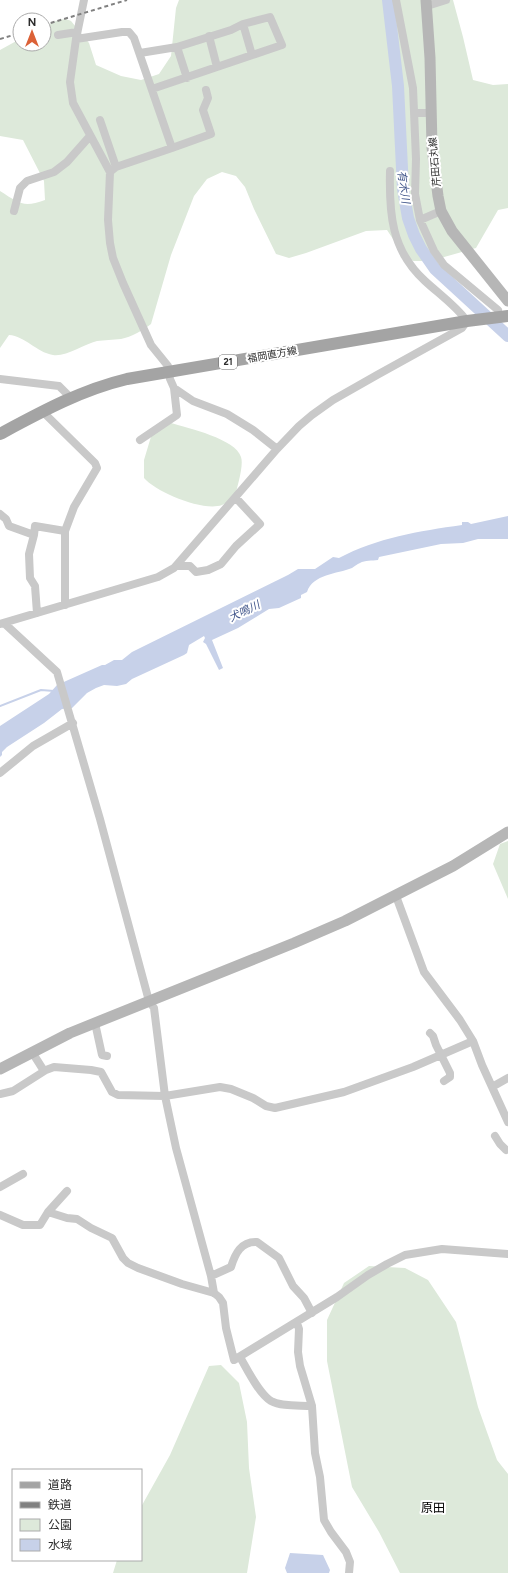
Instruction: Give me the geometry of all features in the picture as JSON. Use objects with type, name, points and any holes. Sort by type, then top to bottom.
[{"type":"main road","name":"福岡直方線","points":[[0,434],[70,397],[109,383],[504,314]]},
{"type":"street","points":[[84,0],[76,35],[70,82],[73,103],[90,136],[104,159],[113,170]]},
{"type":"street","points":[[396,0],[413,88],[416,194],[420,220],[434,251],[444,265],[504,314]]},
{"type":"street","points":[[427,3],[446,0]]},
{"type":"street","name":"芹田石丸線","points":[[427,3],[432,147],[441,211],[452,231],[508,301]]},
{"type":"street","points":[[140,53],[177,48],[209,36],[231,30],[243,24],[270,17],[282,45],[152,89]]},
{"type":"street","points":[[243,24],[252,55]]},
{"type":"street","points":[[58,35],[128,32],[134,38],[140,53],[172,148]]},
{"type":"street","points":[[209,36],[216,67]]},
{"type":"street","points":[[177,48],[187,78]]},
{"type":"street","points":[[113,170],[211,134],[203,110],[208,98],[206,90]]},
{"type":"street","points":[[414,113],[431,113]]},
{"type":"street","points":[[100,120],[113,170],[108,220],[113,258],[151,345],[164,359],[168,366],[170,379],[174,388],[177,415],[140,440]]},
{"type":"street","points":[[14,211],[20,188],[27,181],[54,172],[67,162],[90,136]]},
{"type":"street","points":[[2,624],[158,577],[176,566],[299,426],[333,400],[462,328],[470,321],[424,280],[414,269],[405,255],[394,231],[390,215],[390,171]]},
{"type":"street","points":[[420,220],[441,211]]},
{"type":"street","points":[[0,379],[59,386],[70,397]]},
{"type":"street","points":[[174,388],[193,401],[227,414],[253,430],[277,450]]},
{"type":"street","points":[[42,411],[95,463],[97,468],[74,507],[66,531],[65,605]]},
{"type":"street","points":[[176,566],[190,566],[196,572],[208,570],[221,564],[236,546],[260,524],[236,498]]},
{"type":"street","points":[[0,514],[6,519],[9,526],[34,535]]},
{"type":"street","points":[[37,613],[35,586],[30,578],[29,554],[35,526],[66,531]]},
{"type":"street","points":[[2,624],[57,672],[100,819],[149,1001],[154,1008],[164,1096],[176,1148],[211,1276],[214,1293]]},
{"type":"street","points":[[0,773],[33,746],[73,723]]},
{"type":"street","points":[[0,1069],[70,1033],[345,921],[453,866],[508,832]]},
{"type":"street","points":[[396,896],[424,972],[460,1020],[473,1042],[508,1122]]},
{"type":"street","points":[[95,1023],[100,1049],[102,1054],[107,1056]]},
{"type":"street","points":[[430,1033],[434,1036],[450,1073],[450,1076],[444,1081]]},
{"type":"street","points":[[0,1094],[13,1091],[44,1071],[54,1067],[101,1072],[112,1092],[118,1095],[164,1096],[220,1087],[231,1089],[253,1098],[266,1106],[275,1108],[330,1097],[473,1042]]},
{"type":"street","points":[[32,1052],[44,1071]]},
{"type":"street","points":[[492,1087],[508,1078]]},
{"type":"street","points":[[495,1136],[506,1150]]},
{"type":"street","points":[[0,1187],[23,1174]]},
{"type":"street","points":[[0,1215],[23,1226],[40,1225],[48,1212],[67,1191]]},
{"type":"street","points":[[48,1212],[67,1218],[77,1219],[90,1228],[112,1238],[123,1258],[128,1263],[138,1268],[182,1284],[214,1293],[223,1303],[226,1328],[234,1360],[297,1323],[368,1275],[405,1255],[442,1249],[508,1254]]},
{"type":"street","points":[[211,1276],[231,1267],[240,1248],[247,1244],[257,1242],[279,1258],[291,1282],[304,1298],[312,1313]]},
{"type":"street","points":[[297,1323],[299,1329],[298,1352],[300,1366],[312,1406],[315,1453],[320,1477],[324,1520],[346,1552],[350,1562],[349,1573]]},
{"type":"street","points":[[240,1357],[255,1382],[271,1401],[285,1404],[312,1406]]},
{"type":"green space","points":[[179,0],[453,0],[473,80],[493,85],[508,84],[508,208],[498,210],[476,248],[430,261],[414,261],[401,258],[397,245],[387,230],[366,231],[289,258],[276,254],[245,187],[236,176],[222,172],[207,179],[194,196],[171,255],[151,324],[145,329],[125,338],[97,341],[58,355],[41,351],[20,338],[9,335],[0,348],[0,191],[12,199],[26,204],[45,200],[44,181],[23,140],[0,136],[0,50],[12,43],[12,52],[52,52],[52,23],[64,19],[71,21],[89,43],[96,65],[121,76],[141,80],[159,74],[171,56],[176,8]]},
{"type":"green space","points":[[171,423],[210,435],[230,445],[237,451],[241,457],[242,466],[235,497],[222,505],[203,506],[169,495],[144,478],[144,460],[153,430]]},
{"type":"green space","points":[[508,841],[508,899],[493,864],[500,844]]},
{"type":"green space","points":[[369,1266],[405,1268],[428,1280],[456,1322],[478,1407],[497,1460],[508,1474],[508,1573],[400,1573],[379,1532],[352,1487],[327,1361],[327,1320],[344,1283]]},
{"type":"green space","points":[[221,1365],[239,1383],[247,1422],[249,1468],[256,1517],[247,1573],[113,1573],[117,1561],[142,1561],[142,1505],[170,1455],[209,1366]]},
{"type":"water","name":"犬鳴川","points":[[508,516],[508,539],[478,539],[463,543],[441,544],[379,557],[378,560],[362,562],[352,568],[320,578],[310,586],[307,592],[301,595],[301,598],[279,608],[269,609],[238,628],[212,640],[223,668],[219,670],[206,644],[203,642],[205,638],[204,636],[189,645],[187,653],[184,655],[132,679],[126,684],[117,686],[104,685],[87,693],[72,708],[62,709],[44,723],[7,747],[2,752],[0,757],[0,726],[49,694],[57,685],[114,660],[122,660],[132,652],[298,569],[315,569],[333,557],[339,558],[383,540],[462,525],[462,522],[468,522],[471,524]]},
{"type":"water","points":[[290,1553],[323,1555],[330,1570],[329,1573],[287,1573],[285,1568]]},
{"type":"waterway","name":"有木川","points":[[388,0],[398,86],[403,189],[408,218],[414,235],[421,249],[435,269],[508,336]]},
{"type":"waterway","points":[[0,706],[41,690],[54,691]]},
{"type":"railway","points":[[52,23],[127,0]]},
{"type":"railway","points":[[0,39],[12,35]]},
{"type":"district","name":"原田","points":[[433,1508]]}]
